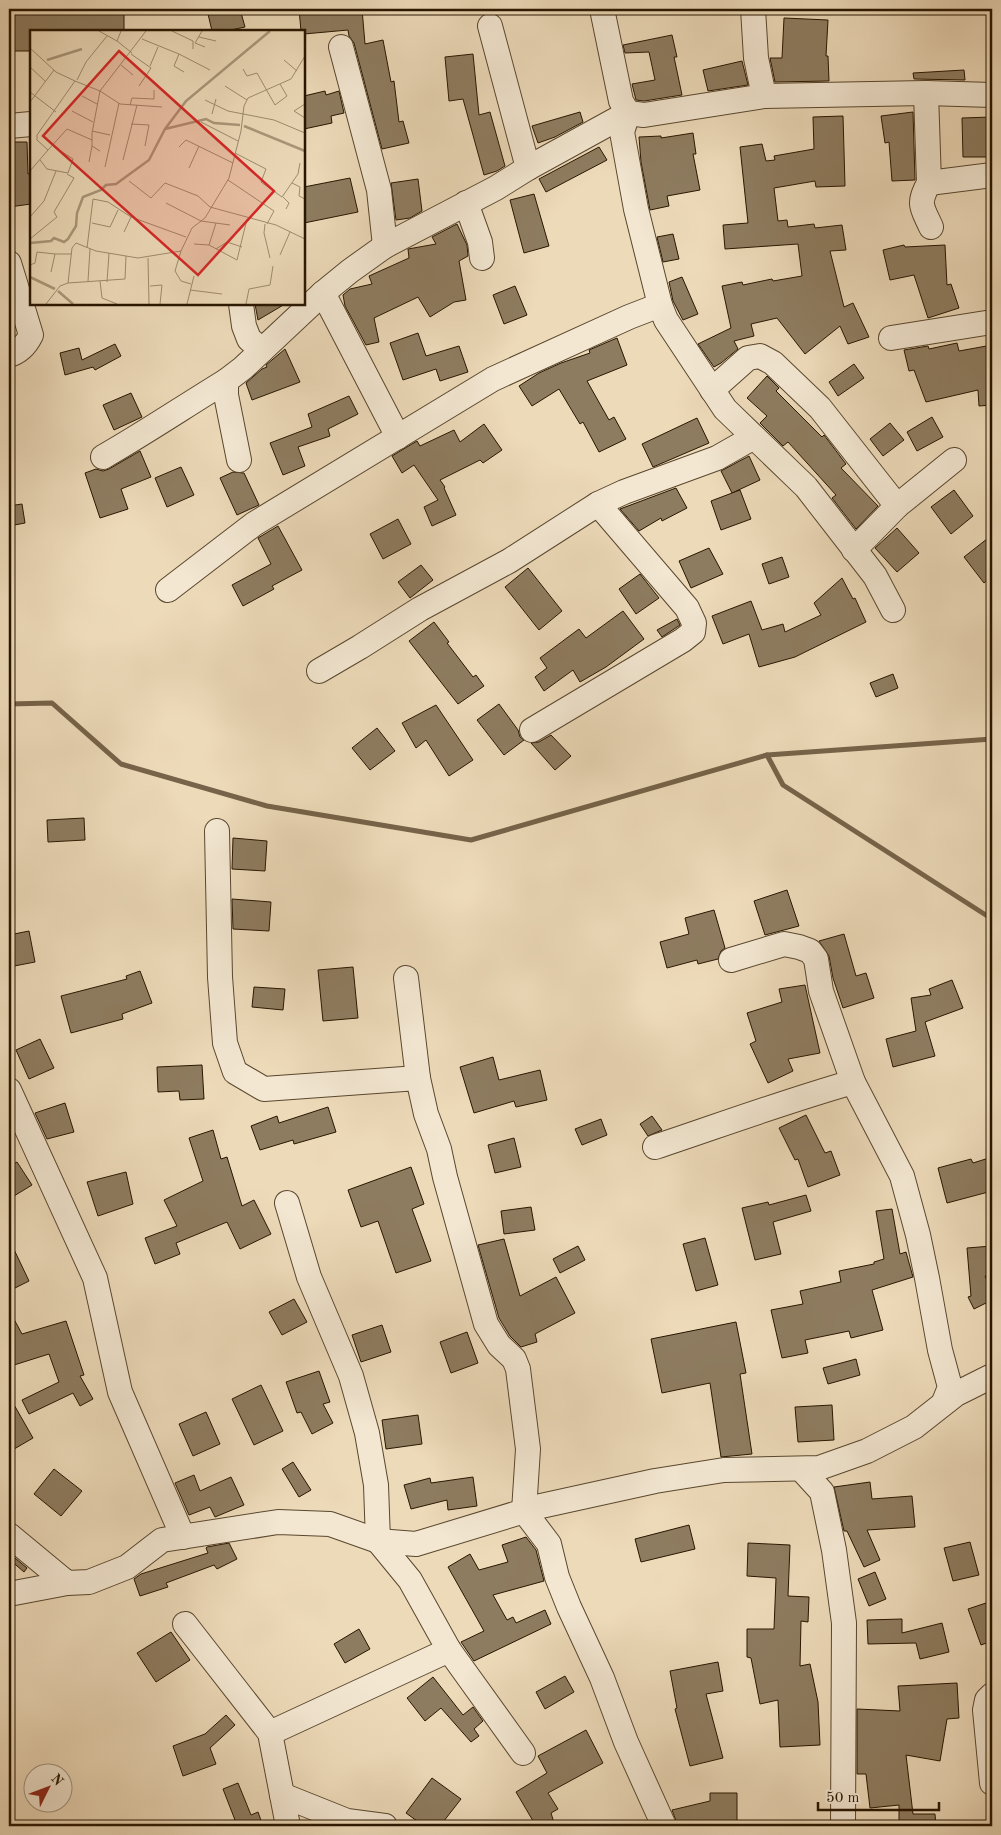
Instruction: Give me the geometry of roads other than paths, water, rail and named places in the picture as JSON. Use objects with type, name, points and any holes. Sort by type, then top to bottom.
[{"type":"street","points":[[602,9],[621,101],[628,113],[622,132],[636,209],[660,306],[666,320],[725,409],[806,486],[875,576],[893,610]]},
{"type":"street","points":[[753,9],[756,58],[764,96]]},
{"type":"street","points":[[490,26],[528,168]]},
{"type":"street","points":[[341,47],[379,190],[385,246]]},
{"type":"street","points":[[926,93],[929,184],[922,196],[921,203],[931,227]]},
{"type":"street","points":[[103,458],[226,381],[243,368],[350,270],[385,246],[496,188],[528,168],[628,113],[644,115],[764,96],[926,93],[992,95]]},
{"type":"street","points":[[9,126],[30,124]]},
{"type":"street","points":[[929,184],[992,175]]},
{"type":"street","points":[[466,203],[480,242],[482,258]]},
{"type":"street","points":[[9,263],[31,335],[26,345],[16,353],[9,355]]},
{"type":"street","points":[[323,293],[398,437]]},
{"type":"street","points":[[241,305],[244,326],[249,339],[262,350]]},
{"type":"street","points":[[168,590],[254,524],[493,379],[629,317],[660,306]]},
{"type":"street","points":[[891,338],[992,322]]},
{"type":"street","points":[[712,390],[748,358],[760,356],[773,363],[820,408],[897,506]]},
{"type":"street","points":[[226,381],[226,395],[239,460]]},
{"type":"street","points":[[319,671],[360,648],[420,609],[509,561],[598,504],[624,492],[717,458],[754,437]]},
{"type":"street","points":[[854,550],[897,506],[954,460]]},
{"type":"street","points":[[532,730],[683,640],[692,632],[694,623],[687,608],[598,504]]},
{"type":"street","points":[[217,831],[220,978],[225,1043],[235,1072],[264,1089],[418,1078]]},
{"type":"street","points":[[731,960],[784,944],[799,946],[810,951],[816,959],[821,991],[853,1082],[902,1176],[920,1243],[940,1350],[950,1388],[944,1402]]},
{"type":"street","points":[[406,978],[418,1078],[426,1114],[439,1149],[444,1177],[486,1324],[499,1345],[514,1359],[518,1369],[528,1449],[524,1511],[548,1544],[568,1607],[602,1678],[626,1742],[664,1826]]},
{"type":"street","points":[[655,1148],[808,1095],[853,1082]]},
{"type":"street","points":[[9,1090],[94,1278],[120,1392],[183,1537]]},
{"type":"street","points":[[287,1203],[309,1277],[352,1376],[367,1433],[376,1485],[378,1541],[410,1580],[449,1650],[523,1753]]},
{"type":"street","points":[[9,1594],[67,1583],[89,1582],[127,1567],[162,1540],[278,1522],[330,1524],[378,1541],[416,1544],[524,1511],[665,1479],[724,1470],[818,1468],[867,1451],[914,1427],[944,1402],[992,1376]]},
{"type":"street","points":[[801,1469],[822,1492],[834,1550],[844,1615],[842,1826]]},
{"type":"street","points":[[9,1535],[67,1583]]},
{"type":"street","points":[[185,1624],[270,1733],[288,1826]]},
{"type":"street","points":[[270,1733],[449,1650]]},
{"type":"street","points":[[992,1695],[987,1700],[985,1710],[992,1783]]},
{"type":"street","points":[[282,1795],[347,1821],[385,1826]]},
{"type":"waterway","points":[[9,704],[52,703],[121,764],[267,806],[471,840],[767,755],[992,739]]},
{"type":"waterway","points":[[767,755],[783,785],[992,919]]}]
